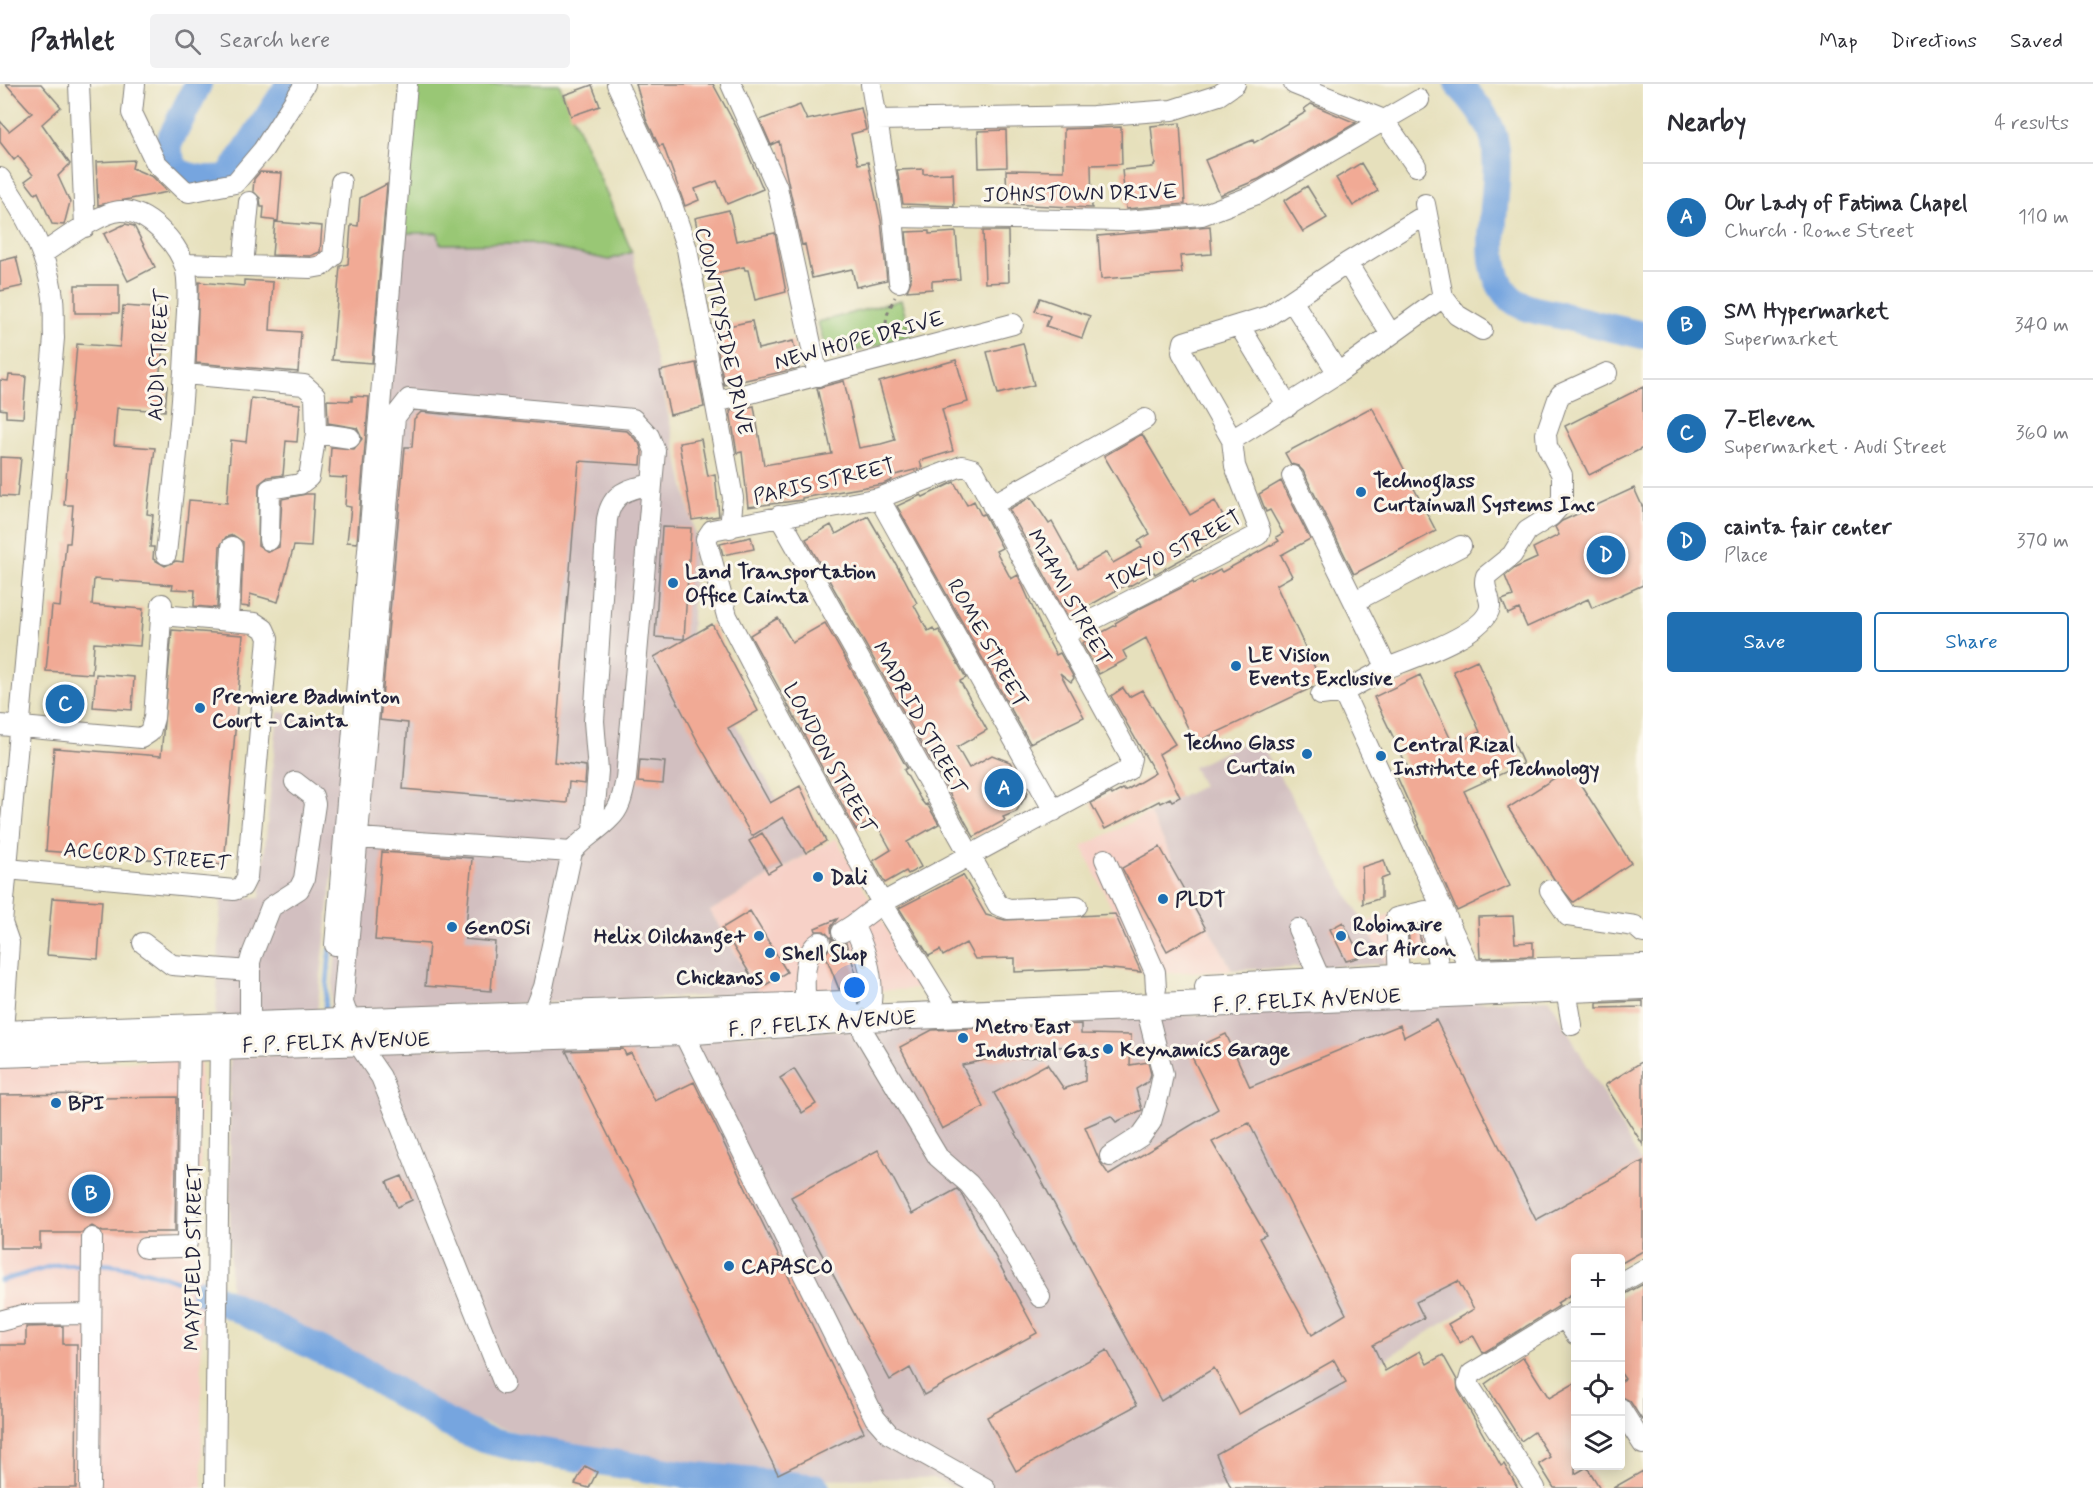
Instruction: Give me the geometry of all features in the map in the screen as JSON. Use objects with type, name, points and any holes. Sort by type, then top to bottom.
[{"type":"main road","name":"F. P. FELIX AVENUE","points":[[220,1036],[250,1025],[345,1028],[532,1025],[677,1021],[946,1007],[1153,1001],[1477,983],[1643,968]]},
{"type":"main road","name":"F. P. FELIX AVENUE","points":[[1322,990],[1399,977],[1440,975],[1477,983],[1566,990],[1643,986]]},
{"type":"main road","name":"F. P. FELIX AVENUE","points":[[1,1044],[220,1036],[345,1028]]},
{"type":"street","points":[[80,84],[85,227]]},
{"type":"street","points":[[135,84],[132,113],[156,163],[189,192],[235,183],[263,150],[304,84]]},
{"type":"street","points":[[345,1028],[408,84]]},
{"type":"street","name":"COUNTRYSIDE DRIVE","points":[[617,84],[670,199],[687,249],[734,506],[730,528]]},
{"type":"street","points":[[731,84],[777,187],[818,376]]},
{"type":"street","points":[[871,84],[893,217],[899,282]]},
{"type":"street","points":[[878,120],[1093,116],[1172,110],[1219,95],[1235,84]]},
{"type":"street","points":[[1294,84],[1384,120],[1416,166]]},
{"type":"street","name":"JOHNSTOWN DRIVE","points":[[893,217],[1124,221],[1202,215],[1257,194],[1419,100]]},
{"type":"street","points":[[0,178],[17,202],[42,254],[53,293],[54,338],[9,726],[7,869],[1,925],[9,944],[1,1044]]},
{"type":"street","points":[[185,264],[311,268],[322,266],[333,256],[341,182]]},
{"type":"street","points":[[243,266],[249,202]]},
{"type":"street","name":"TOKYO STREET","points":[[1063,635],[1258,535],[1260,526],[1235,466],[1233,440],[1182,352],[1184,342],[1268,316],[1426,208],[1443,297]]},
{"type":"street","name":"AUDI STREET","points":[[42,254],[111,213],[130,212],[149,219],[161,230],[185,264],[187,305],[185,374],[166,554]]},
{"type":"street","points":[[1347,263],[1390,333]]},
{"type":"street","points":[[1233,440],[1338,373],[1390,333],[1443,297],[1457,315],[1482,330]]},
{"type":"street","points":[[1292,301],[1338,373]]},
{"type":"street","name":"NEW HOPE DRIVE","points":[[716,402],[1013,324]]},
{"type":"street","points":[[1239,326],[1288,406]]},
{"type":"street","points":[[1321,695],[1343,692],[1387,668],[1458,639],[1488,613],[1490,606],[1485,588],[1486,576],[1512,555],[1527,531],[1551,516],[1562,497],[1562,475],[1547,446],[1546,434],[1558,399],[1561,394],[1607,373]]},
{"type":"street","points":[[185,374],[304,385],[315,395],[316,433],[309,477],[300,484],[270,489],[269,540]]},
{"type":"street","points":[[504,1384],[381,1077],[345,1028],[343,1003],[395,417],[409,399],[633,419],[649,436],[655,451],[626,779],[620,803],[611,818],[593,830],[572,852],[543,987],[532,1025]]},
{"type":"street","points":[[992,505],[1145,419]]},
{"type":"street","points":[[316,433],[350,438]]},
{"type":"street","name":"PARIS STREET","points":[[730,528],[778,516],[879,498],[962,466]]},
{"type":"street","name":"MIAMI STREET","points":[[962,466],[973,469],[1131,758],[1128,770],[1054,811]]},
{"type":"street","points":[[1292,476],[1387,668]]},
{"type":"street","points":[[593,830],[598,771],[594,721],[607,519],[612,501],[618,494],[652,484]]},
{"type":"street","name":"ROME STREET","points":[[879,498],[1054,811]]},
{"type":"street","name":"MADRID STREET","points":[[778,516],[999,905],[1004,909],[1077,906]]},
{"type":"street","name":"LONDON STREET","points":[[730,528],[712,530],[706,539],[727,616],[882,903],[946,1007]]},
{"type":"street","points":[[1355,601],[1461,546]]},
{"type":"street","points":[[228,620],[232,547]]},
{"type":"street","name":"ACCORD STREET","points":[[7,869],[234,890],[242,886],[247,877],[268,638],[264,628],[255,623],[162,610],[154,718],[150,732],[141,738],[9,726]]},
{"type":"street","points":[[1343,692],[1477,983]]},
{"type":"street","points":[[250,1025],[249,962],[268,911],[274,904],[299,888],[304,879],[315,804],[311,793],[294,782]]},
{"type":"street","points":[[1040,1297],[988,1208],[969,1184],[938,1157],[864,1033],[867,1011],[867,961],[847,929],[882,903],[1054,811]]},
{"type":"street","points":[[358,838],[572,852]]},
{"type":"street","points":[[1106,859],[1155,972],[1153,1001],[1163,1074],[1151,1122],[1142,1136],[1110,1156]]},
{"type":"street","points":[[1550,890],[1568,916],[1635,926],[1643,933]]},
{"type":"street","points":[[1399,977],[1394,921],[1398,916],[1426,911],[1429,914],[1440,975]]},
{"type":"street","points":[[1298,929],[1322,990]]},
{"type":"street","points":[[807,1014],[808,955],[820,942]]},
{"type":"street","points":[[143,943],[172,965],[250,971]]},
{"type":"street","points":[[1566,990],[1572,1025]]},
{"type":"street","points":[[677,1021],[875,1418],[889,1434],[985,1488]]},
{"type":"street","name":"MAYFIELD STREET","points":[[215,1488],[220,1036]]},
{"type":"street","points":[[145,1248],[183,1247],[187,1243],[190,1037]]},
{"type":"street","points":[[90,1488],[92,1238]]},
{"type":"street","points":[[1625,1280],[1643,1270]]},
{"type":"street","points":[[0,1321],[22,1315],[91,1314]]},
{"type":"street","points":[[1535,1488],[1468,1384],[1471,1374],[1570,1314]]},
{"type":"street","points":[[1625,1416],[1643,1444]]},
{"type":"path","points":[[899,282],[885,317],[885,324],[903,353]]},
{"type":"shaded area","points":[[402,233],[438,233],[440,244],[530,243],[608,260],[632,252],[695,535],[691,642],[807,854],[710,911],[760,994],[330,1011],[360,718]]},
{"type":"shaded area","points":[[278,712],[350,717],[317,1012],[216,1017],[221,896],[260,898]]},
{"type":"shaded area","points":[[1257,737],[1386,964],[1232,970],[1149,813],[1203,786],[1193,767]]},
{"type":"shaded area","points":[[1149,813],[1232,970],[1144,974],[1082,847]]},
{"type":"shaded area","points":[[836,838],[920,989],[760,994],[710,911]]},
{"type":"shaded area","points":[[1433,900],[1455,958],[1386,964],[1364,923]]},
{"type":"shaded area","points":[[1550,999],[1643,1166],[1643,1199],[1379,1363],[1462,1488],[956,1488],[934,1478],[766,1479],[534,1437],[446,1412],[337,1342],[230,1293],[230,1057]]},
{"type":"shaded area","points":[[200,1059],[202,1488],[0,1488],[0,1067]]},
{"type":"green space","points":[[412,84],[559,84],[632,252],[609,260],[530,243],[440,244],[438,233],[402,233]]},
{"type":"green space","points":[[901,300],[911,337],[828,358],[818,322]]},
{"type":"building","points":[[6,84],[41,84],[61,107],[42,124],[70,164],[58,176],[70,202],[64,225],[52,224],[38,192],[35,194],[25,181],[33,175],[18,156],[14,160],[0,142],[0,121],[9,131],[32,113]]},
{"type":"building","points":[[636,84],[713,84],[738,130],[763,189],[727,204],[717,181],[695,189],[699,200],[685,206],[663,145],[659,146],[646,119]]},
{"type":"building","points":[[592,85],[600,106],[571,116],[564,95]]},
{"type":"building","points":[[1311,104],[1356,123],[1259,179],[1220,195],[1205,160],[1253,140],[1254,143],[1306,112],[1304,109]]},
{"type":"building","points":[[800,105],[807,120],[861,108],[866,130],[851,134],[858,164],[868,162],[881,221],[887,280],[856,287],[852,269],[812,278],[805,244],[802,245],[779,141],[771,145],[760,120]]},
{"type":"building","points":[[1180,123],[1185,204],[1126,209],[1122,170],[1153,167],[1155,164],[1151,126]]},
{"type":"building","points":[[1121,127],[1122,164],[1091,165],[1092,208],[1007,204],[1006,170],[1064,171],[1064,129]]},
{"type":"building","points":[[1006,130],[1007,167],[979,168],[978,131]]},
{"type":"building","points":[[134,160],[132,168],[153,177],[168,192],[98,205],[96,162]]},
{"type":"building","points":[[1361,163],[1378,191],[1353,206],[1336,178]]},
{"type":"building","points":[[923,169],[923,174],[953,173],[954,206],[903,204],[897,170]]},
{"type":"building","points":[[260,172],[282,173],[278,221],[263,219],[264,207],[261,207],[260,198],[253,191],[254,179]]},
{"type":"building","points":[[387,184],[372,363],[332,360],[340,266],[348,264],[351,225],[358,226],[360,198]]},
{"type":"building","points":[[1307,186],[1327,218],[1303,232],[1284,201]]},
{"type":"building","points":[[729,210],[736,241],[775,233],[786,292],[755,300],[748,270],[744,267],[707,275],[695,218]]},
{"type":"building","points":[[275,222],[322,226],[320,252],[310,256],[272,255]]},
{"type":"building","points":[[125,224],[134,226],[155,267],[128,281],[104,234]]},
{"type":"building","points":[[1210,226],[1212,254],[1180,256],[1182,273],[1101,279],[1098,236]]},
{"type":"building","points":[[929,231],[929,234],[956,232],[960,279],[932,281],[932,289],[907,291],[911,281],[906,232]]},
{"type":"building","points":[[983,231],[1008,231],[1009,282],[985,283]]},
{"type":"building","points":[[16,257],[23,286],[0,291],[0,261]]},
{"type":"building","points":[[244,280],[273,282],[270,330],[301,332],[298,372],[196,363],[199,282],[244,286]]},
{"type":"building","points":[[75,285],[119,285],[119,313],[75,313]]},
{"type":"building","points":[[1040,298],[1090,316],[1082,338],[1046,326],[1050,316],[1035,311]]},
{"type":"building","points":[[123,306],[168,309],[158,386],[167,386],[165,411],[117,408],[114,445],[155,448],[147,514],[153,515],[150,547],[154,547],[153,559],[165,566],[176,561],[183,562],[189,500],[227,503],[231,440],[246,442],[251,398],[300,404],[297,442],[286,441],[283,475],[268,477],[259,484],[258,545],[268,552],[279,547],[282,499],[314,494],[311,547],[294,546],[278,602],[250,594],[249,607],[241,606],[243,542],[233,535],[226,537],[220,546],[217,608],[194,606],[195,590],[172,589],[173,585],[94,579],[92,605],[143,609],[140,646],[94,643],[92,674],[46,671],[52,606],[60,607],[66,543],[70,543],[73,505],[64,505],[77,344],[120,347]]},
{"type":"building","points":[[752,321],[758,349],[793,341],[799,368],[724,385],[714,329]]},
{"type":"building","points":[[1023,343],[1034,385],[998,394],[987,352]]},
{"type":"building","points":[[956,360],[968,402],[942,409],[953,451],[920,461],[922,468],[891,476],[892,480],[883,484],[802,498],[802,500],[748,507],[742,452],[737,453],[730,411],[754,406],[764,465],[832,454],[817,388],[844,381],[859,448],[881,444],[895,440],[879,382]]},
{"type":"building","points":[[696,363],[704,407],[670,415],[660,371]]},
{"type":"building","points":[[9,375],[26,376],[23,418],[6,417],[6,410],[0,409],[0,380],[8,381]]},
{"type":"building","points":[[1643,387],[1643,448],[1589,475],[1565,426]]},
{"type":"building","points":[[352,396],[369,397],[357,543],[347,542],[351,507],[345,506],[347,478],[329,477],[331,447],[354,449],[362,439],[357,428],[328,423],[327,400],[352,401]]},
{"type":"building","name":"Technoglass Curtainwall Systems Inc","points":[[1372,407],[1436,531],[1354,574],[1303,471],[1291,464],[1285,453]]},
{"type":"building","points":[[421,412],[627,431],[639,443],[642,451],[641,465],[579,461],[554,762],[586,766],[586,771],[585,784],[569,782],[567,803],[403,789],[408,723],[380,720],[405,447],[412,447],[414,419]]},
{"type":"building","points":[[1142,434],[1190,515],[1215,501],[1231,532],[1155,574],[1154,572],[1128,587],[1127,584],[1068,618],[1009,509],[1031,497],[1049,524],[1052,522],[1078,569],[1107,552],[1113,563],[1142,547],[1138,541],[1150,534],[1104,456]]},
{"type":"building","points":[[701,439],[708,476],[715,474],[719,516],[692,520],[679,443]]},
{"type":"building","points":[[0,457],[21,458],[17,497],[0,496]]},
{"type":"building","points":[[1281,481],[1310,539],[1281,555],[1292,576],[1276,585],[1322,683],[1199,741],[1194,741],[1146,638],[1123,651],[1127,659],[1099,674],[1082,643],[1116,625],[1115,623],[1139,609],[1193,582],[1194,584],[1220,570],[1222,572],[1279,541],[1276,537],[1283,533],[1270,510],[1266,512],[1259,494]]},
{"type":"building","points":[[954,482],[967,505],[974,501],[981,515],[984,514],[1002,548],[996,551],[1011,579],[1018,575],[1056,655],[1060,653],[1074,678],[1071,682],[1060,673],[1084,717],[1030,743],[897,506]]},
{"type":"building","points":[[1634,488],[1643,508],[1643,585],[1592,608],[1588,599],[1527,627],[1519,609],[1508,614],[1502,600],[1513,596],[1505,576],[1515,568],[1537,558],[1533,548],[1559,535],[1555,527],[1562,521]]},
{"type":"building","points":[[868,516],[904,578],[917,603],[914,605],[928,631],[933,628],[935,632],[939,630],[966,678],[960,681],[987,730],[957,747],[969,768],[992,755],[1010,762],[1028,793],[1016,812],[1003,817],[1005,820],[974,837],[806,539],[831,525],[836,534]]},
{"type":"building","name":"Land Transportation Office Cainta","points":[[662,527],[691,528],[684,639],[655,637]]},
{"type":"building","points":[[751,537],[754,549],[723,555],[720,544]]},
{"type":"building","points":[[778,618],[792,642],[825,623],[907,768],[904,770],[921,800],[925,805],[927,804],[939,824],[907,842],[921,867],[908,874],[906,871],[885,883],[873,861],[891,850],[874,819],[856,830],[750,635]]},
{"type":"building","points":[[712,624],[758,711],[728,728],[770,803],[800,786],[826,841],[806,853],[783,817],[752,836],[698,742],[654,657]]},
{"type":"building","points":[[172,630],[243,635],[224,865],[46,851],[54,748],[161,756]]},
{"type":"building","points":[[1477,660],[1523,764],[1464,791],[1510,886],[1457,911],[1395,772],[1407,766],[1374,697],[1420,675],[1453,744],[1480,732],[1453,671]]},
{"type":"building","points":[[96,674],[134,677],[132,710],[93,707]]},
{"type":"building","points":[[1123,688],[1129,697],[1142,690],[1175,744],[1159,754],[1180,797],[1172,801],[1170,798],[1160,803],[1159,801],[1105,829],[1091,803],[1111,793],[1112,795],[1123,789],[1125,791],[1155,773],[1111,696]]},
{"type":"building","points":[[640,760],[665,762],[663,784],[638,782]]},
{"type":"building","points":[[1570,768],[1631,863],[1573,902],[1554,879],[1508,808]]},
{"type":"building","points":[[762,833],[782,865],[768,873],[749,841]]},
{"type":"building","name":"PLDT","points":[[1160,847],[1206,929],[1167,951],[1122,868]]},
{"type":"building","points":[[382,852],[472,858],[465,939],[495,942],[491,991],[425,986],[429,944],[375,940]]},
{"type":"building","points":[[1384,860],[1389,876],[1381,879],[1381,898],[1363,904],[1362,867]]},
{"type":"building","points":[[963,875],[986,915],[1005,920],[1115,914],[1141,972],[1102,968],[1015,972],[1015,958],[975,959],[966,943],[943,956],[940,950],[929,956],[899,908]]},
{"type":"building","points":[[52,898],[102,901],[98,959],[47,955]]},
{"type":"building","points":[[750,911],[787,972],[759,989],[722,928]]},
{"type":"building","points":[[1513,916],[1515,943],[1533,942],[1533,956],[1480,958],[1478,917]]},
{"type":"building","points":[[837,919],[831,927],[832,938],[837,943],[846,943],[859,982],[839,989],[825,954],[831,946],[832,939],[824,931],[816,931],[815,928]]},
{"type":"building","points":[[1343,922],[1361,957],[1346,961],[1330,929]]},
{"type":"building","points":[[1419,925],[1421,952],[1410,952],[1408,927]]},
{"type":"building","points":[[1643,1001],[1643,1007],[1597,1008],[1597,1003]]},
{"type":"building","points":[[1436,1020],[1536,1220],[1643,1161],[1643,1251],[1625,1261],[1625,1254],[1571,1254],[1571,1294],[1557,1303],[1559,1306],[1483,1353],[1473,1335],[1460,1343],[1448,1324],[1474,1309],[1458,1281],[1416,1302],[1424,1318],[1373,1345],[1385,1371],[1420,1351],[1427,1364],[1443,1355],[1457,1380],[1458,1390],[1501,1466],[1504,1464],[1518,1488],[1231,1488],[1216,1454],[1346,1382],[1334,1360],[1239,1414],[1214,1368],[1161,1401],[994,1093],[1047,1064],[1064,1089],[1085,1081],[1086,1046],[1055,1047],[1055,1056],[985,1060],[962,1065],[984,1107],[942,1129],[900,1047],[932,1030],[1081,1024],[1081,1034],[1131,1035],[1130,1065],[1148,1062],[1151,1074],[1149,1081],[1136,1089],[1142,1110],[1116,1122],[1111,1116],[1085,1127],[1100,1162],[1109,1175],[1218,1109],[1189,1051],[1226,1034],[1250,1087],[1400,1025],[1404,1037]],"holes":[[[1249,1123],[1346,1314],[1312,1335],[1259,1238],[1266,1235],[1212,1142]]]},
{"type":"building","name":"CAPASCO","points":[[623,1049],[626,1055],[631,1053],[655,1101],[694,1082],[864,1432],[778,1474],[566,1051]]},
{"type":"building","points":[[1643,1061],[1643,1145],[1605,1085]]},
{"type":"building","points":[[794,1069],[816,1104],[802,1113],[780,1078]]},
{"type":"building","points":[[98,1094],[98,1098],[177,1097],[175,1232],[103,1232],[92,1226],[81,1233],[40,1233],[40,1248],[0,1248],[0,1095]]},
{"type":"building","points":[[878,1150],[912,1214],[957,1189],[960,1192],[1037,1333],[924,1395],[910,1368],[890,1380],[791,1197]]},
{"type":"building","points":[[402,1176],[412,1200],[397,1207],[387,1182]]},
{"type":"building","points":[[1643,1284],[1642,1420],[1630,1401],[1625,1398],[1625,1294]]},
{"type":"building","points":[[63,1326],[63,1344],[77,1344],[76,1488],[0,1488],[0,1345],[26,1345],[26,1327]]},
{"type":"building","points":[[1107,1350],[1137,1405],[1016,1471],[987,1417]]},
{"type":"building","points":[[1523,1357],[1549,1398],[1571,1385],[1571,1470],[1575,1470],[1575,1474],[1582,1470],[1589,1470],[1600,1488],[1554,1488],[1539,1464],[1550,1457],[1534,1432],[1521,1441],[1485,1384]]},
{"type":"building","points":[[585,1466],[597,1472],[589,1488],[575,1484]]},
{"type":"building","points":[[1643,1471],[1643,1488],[1613,1488]]},
{"type":"waterway","points":[[198,84],[166,148],[176,171],[196,178],[208,179],[228,178],[290,84]]},
{"type":"waterway","points":[[1458,84],[1477,106],[1492,132],[1496,153],[1492,253],[1496,275],[1506,293],[1523,306],[1532,309],[1643,335]]},
{"type":"waterway","points":[[325,1007],[330,950]]},
{"type":"waterway","points":[[0,1281],[56,1265],[88,1264]]},
{"type":"waterway","points":[[96,1264],[122,1266],[151,1273],[204,1292]]},
{"type":"waterway","points":[[204,1292],[361,1370],[447,1423],[483,1439],[530,1450],[687,1475],[816,1488]]},
{"type":"place","name":"Technoglass Curtainwall Systems Inc","points":[[1361,492]]},
{"type":"place","name":"cainta fair center","points":[[1606,555]]},
{"type":"place","name":"Land Transportation Office Cainta","points":[[673,583]]},
{"type":"place","name":"LE Vision Events Exclusive","points":[[1236,666]]},
{"type":"place","name":"7-Eleven","points":[[65,704]]},
{"type":"place","name":"Premiere Badminton Court - Cainta","points":[[200,708]]},
{"type":"place","name":"Techno Glass Curtain","points":[[1307,754]]},
{"type":"place","name":"Central Rizal Institute of Technology","points":[[1381,756]]},
{"type":"place","name":"Our Lady of Fatima Chapel","points":[[1004,788]]},
{"type":"place","name":"Dali","points":[[818,877]]},
{"type":"place","name":"PLDT","points":[[1163,899]]},
{"type":"place","name":"GenOSi","points":[[452,927]]},
{"type":"place","name":"Helix Oilchange+","points":[[759,936]]},
{"type":"place","name":"Robinaire Car Aircon","points":[[1341,936]]},
{"type":"place","name":"Shell Shop","points":[[770,953]]},
{"type":"place","name":"Chickanos","points":[[775,977]]},
{"type":"place","name":"Metro East Industrial Gas","points":[[963,1038]]},
{"type":"place","name":"Keynamics Garage","points":[[1108,1049]]},
{"type":"place","name":"BPI","points":[[56,1103]]},
{"type":"place","name":"SM Hypermarket","points":[[91,1194]]},
{"type":"place","name":"CAPASCO","points":[[729,1266]]}]
